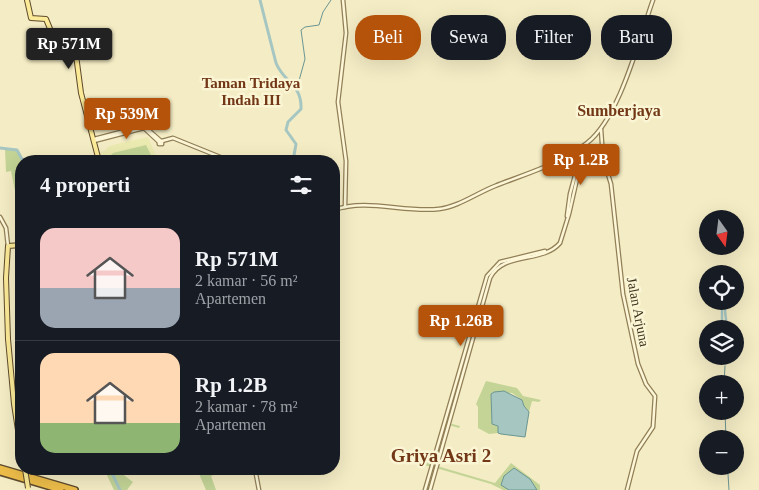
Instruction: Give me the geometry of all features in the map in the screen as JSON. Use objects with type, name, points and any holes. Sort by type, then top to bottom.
[{"type":"highway","points":[[0,468],[15,472]]},
{"type":"highway","points":[[0,472],[60,490]]},
{"type":"highway","points":[[24,475],[75,490]]},
{"type":"main road","points":[[27,0],[31,18],[46,19],[53,36],[76,54],[81,93],[98,155]]},
{"type":"main road","points":[[15,245],[8,246],[6,278],[8,339],[15,411]]},
{"type":"main road","points":[[26,475],[28,489]]},
{"type":"street","points":[[343,0],[346,33],[338,102],[346,161],[345,207]]},
{"type":"street","points":[[340,208],[442,209],[520,177],[581,148],[595,136],[611,111],[653,0]]},
{"type":"street","points":[[94,140],[144,128],[161,142],[173,139],[214,155]]},
{"type":"street","name":"Jalan Arjuna","points":[[600,128],[603,158],[611,184],[623,294],[638,364],[655,397],[653,427],[637,452],[628,490]]},
{"type":"street","points":[[430,490],[491,276],[501,265],[546,251],[560,243],[582,154],[581,148]]},
{"type":"street","points":[[0,217],[6,228],[8,246]]},
{"type":"street","points":[[425,490],[487,276],[500,262],[546,251]]},
{"type":"street","points":[[256,475],[259,490]]},
{"type":"green space","points":[[148,137],[156,155],[98,155],[97,153],[105,151],[109,146]]},
{"type":"green space","points":[[146,145],[151,155],[111,155]]},
{"type":"green space","points":[[5,149],[17,150],[20,155],[15,155],[15,191],[11,171],[6,172]]},
{"type":"green space","points":[[486,381],[517,388],[523,396],[541,400],[539,402],[532,401],[529,412],[522,400],[512,393],[494,392],[491,394],[492,424],[498,426],[498,433],[489,434],[478,428],[478,407],[476,404]]},
{"type":"green space","points":[[448,423],[460,426],[459,428],[449,425],[437,466],[495,483],[511,463],[540,485],[540,490],[503,490],[491,484],[436,468],[430,490],[425,490],[432,467],[420,464],[421,461],[433,464],[445,425]]},
{"type":"green space","points":[[107,475],[124,475],[133,482],[127,490],[114,490]]},
{"type":"green space","points":[[200,475],[214,475],[211,476],[216,490],[206,490]]},
{"type":"water","points":[[504,391],[522,400],[529,412],[525,437],[498,433],[498,426],[492,424],[491,394]]},
{"type":"water","points":[[514,468],[530,479],[537,490],[509,490],[501,485],[504,476]]},
{"type":"waterway","points":[[260,0],[276,63],[279,70],[296,89],[301,101],[301,109],[288,122],[286,130],[296,144],[294,155]]},
{"type":"waterway","points":[[297,88],[305,59],[301,30],[305,27],[319,25],[323,12],[331,0]]},
{"type":"waterway","points":[[0,148],[17,150],[20,155]]},
{"type":"waterway","points":[[722,310],[722,320]]},
{"type":"waterway","points":[[725,310],[726,320]]},
{"type":"waterway","points":[[724,375],[725,366]]},
{"type":"waterway","points":[[725,420],[726,430]]},
{"type":"waterway","points":[[113,475],[120,490]]},
{"type":"waterway","points":[[728,475],[729,490]]},
{"type":"district","name":"Taman Tridaya Indah III","points":[[251,92]]},
{"type":"district","name":"Sumberjaya","points":[[619,110]]},
{"type":"district","name":"Griya Asri 2","points":[[441,455]]}]
